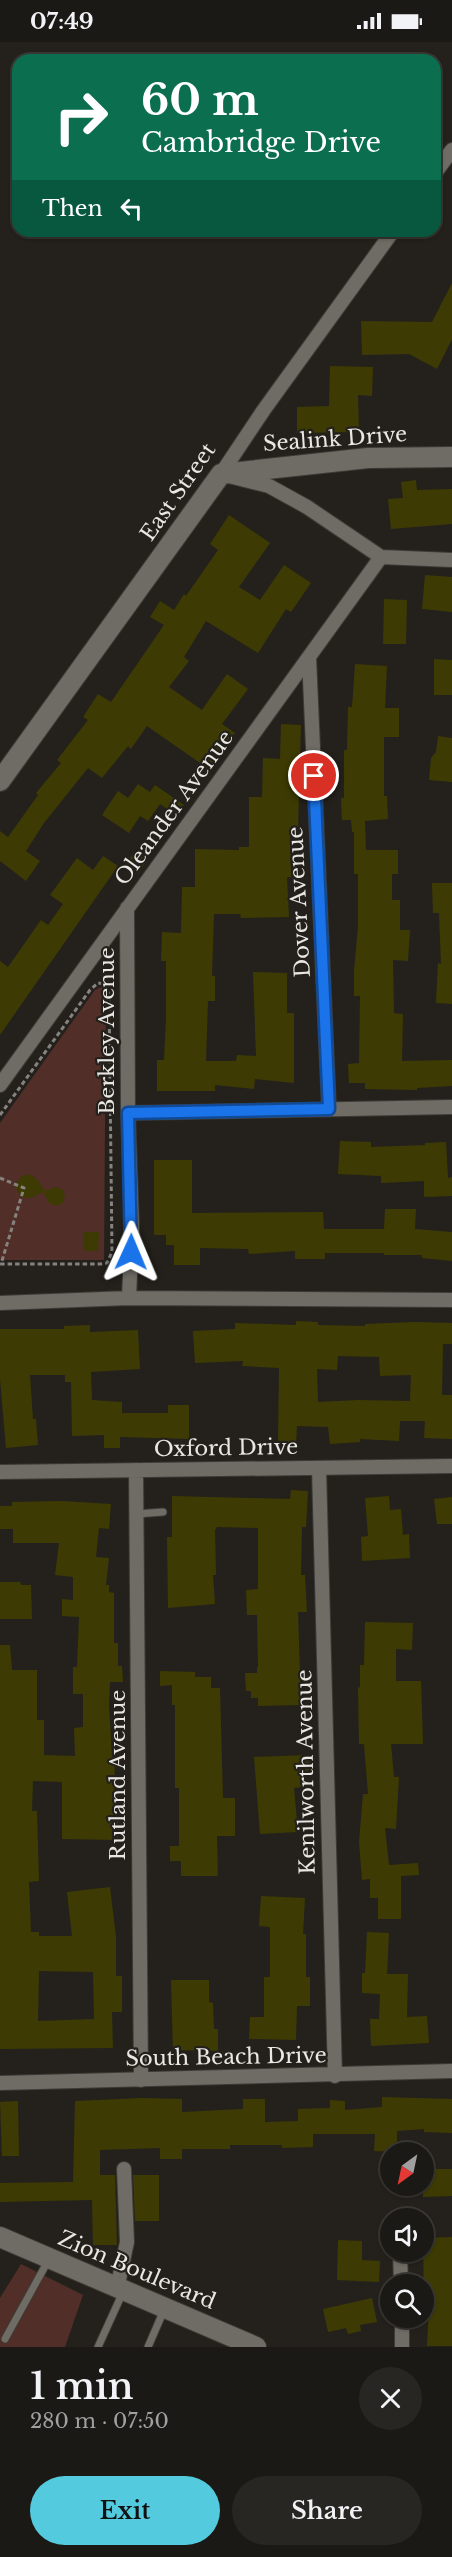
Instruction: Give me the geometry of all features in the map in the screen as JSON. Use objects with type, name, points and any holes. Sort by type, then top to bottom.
[{"type":"main road","name":"Sealink Drive","points":[[221,474],[368,458],[452,457]]},
{"type":"main road","name":"East Street","points":[[0,781],[221,474]]},
{"type":"main road","name":"Zion Boulevard","points":[[0,2237],[256,2347]]},
{"type":"street","points":[[441,165],[452,150]]},
{"type":"street","name":"East Street","points":[[221,474],[263,411],[389,237]]},
{"type":"street","points":[[221,474],[268,486],[307,507],[381,557],[452,560]]},
{"type":"street","name":"Oleander Avenue","points":[[0,1085],[381,557]]},
{"type":"street","name":"Dover Avenue","points":[[309,657],[329,1109]]},
{"type":"street","name":"Berkley Avenue","points":[[128,908],[128,1113],[132,1228],[129,1298]]},
{"type":"street","points":[[128,1113],[452,1107]]},
{"type":"street","points":[[0,1303],[129,1298],[452,1300]]},
{"type":"street","name":"Oxford Drive","points":[[0,1472],[452,1466]]},
{"type":"street","name":"Kenilworth Avenue","points":[[320,1468],[335,2076]]},
{"type":"street","name":"Rutland Avenue","points":[[136,1470],[141,2080]]},
{"type":"street","name":"South Beach Drive","points":[[0,2083],[452,2072]]},
{"type":"street","points":[[120,2290],[128,2242],[124,2169]]},
{"type":"street","points":[[402,2328],[402,2347]]},
{"type":"lane","points":[[136,1514],[163,1512]]},
{"type":"lane","points":[[5,2339],[49,2259]]},
{"type":"lane","points":[[98,2347],[120,2290]]},
{"type":"lane","points":[[148,2347],[165,2308]]},
{"type":"path","points":[[0,1115],[90,990],[98,983],[105,984],[110,996],[112,1241],[110,1258],[107,1263],[1,1264],[24,1188],[0,1178]]},
{"type":"shaded area","points":[[103,986],[106,995],[104,1260],[0,1260],[0,1123],[95,990]]},
{"type":"shaded area","points":[[21,2264],[83,2295],[65,2347],[0,2347],[0,2298]]},
{"type":"building","points":[[452,283],[452,339],[437,369],[409,354],[362,355],[361,321],[432,322]]},
{"type":"building","points":[[330,366],[373,367],[372,396],[358,395],[359,432],[297,433],[297,407],[329,406]]},
{"type":"building","points":[[416,480],[417,490],[452,489],[452,524],[391,529],[388,499],[403,498],[401,482]]},
{"type":"building","points":[[229,515],[270,543],[239,587],[260,600],[284,565],[311,583],[291,612],[286,609],[258,653],[206,621],[184,657],[189,661],[169,687],[202,710],[227,674],[248,689],[222,724],[235,733],[210,770],[147,726],[131,749],[128,746],[102,778],[88,768],[44,823],[26,851],[40,861],[26,881],[0,861],[0,831],[8,837],[38,795],[36,793],[61,763],[57,760],[88,720],[83,717],[98,694],[111,702],[164,625],[150,617],[160,601],[174,610],[184,594],[186,596],[218,550],[210,544]]},
{"type":"building","points":[[425,575],[452,577],[452,612],[422,609]]},
{"type":"building","points":[[384,599],[407,600],[406,644],[383,644]]},
{"type":"building","points":[[434,659],[452,660],[452,695],[434,695]]},
{"type":"building","points":[[355,664],[387,666],[385,708],[399,708],[399,737],[384,737],[384,796],[387,796],[388,819],[365,821],[366,850],[398,850],[398,874],[392,874],[392,900],[400,900],[400,930],[410,930],[408,961],[393,960],[394,1013],[403,1014],[402,1061],[452,1060],[452,1086],[417,1088],[417,1090],[365,1089],[365,1083],[349,1083],[348,1064],[359,1063],[360,996],[354,996],[358,874],[354,874],[354,832],[352,832],[351,820],[342,820],[341,798],[344,798],[344,750],[347,750],[348,707],[352,707]]},
{"type":"building","points":[[281,724],[301,725],[298,829],[290,829],[291,877],[287,877],[289,917],[241,918],[240,914],[214,914],[212,976],[215,976],[215,1001],[208,1001],[206,1061],[236,1061],[237,1055],[256,1056],[253,972],[287,973],[287,1013],[294,1013],[294,1083],[255,1079],[254,1089],[215,1085],[215,1091],[157,1091],[157,1060],[164,1060],[166,1019],[166,961],[161,961],[162,932],[181,933],[182,887],[195,887],[195,849],[239,850],[239,847],[249,847],[249,797],[262,797],[263,758],[280,759]]},
{"type":"building","points":[[438,736],[452,738],[452,782],[429,780],[431,758],[436,752]]},
{"type":"building","points":[[138,784],[150,792],[155,785],[184,805],[176,815],[160,804],[148,821],[140,816],[129,833],[102,815],[118,791],[128,798]]},
{"type":"building","points":[[134,852],[147,860],[138,874],[125,866]]},
{"type":"building","points":[[103,856],[118,866],[0,1035],[0,961],[8,967],[41,920],[48,925],[63,904],[50,895],[77,858],[93,870]]},
{"type":"building","points":[[432,883],[452,883],[452,1004],[436,1003],[438,963],[441,964],[439,913],[433,913]]},
{"type":"building","points":[[340,1141],[371,1142],[371,1147],[446,1142],[448,1178],[452,1177],[452,1196],[424,1197],[424,1181],[381,1183],[381,1176],[338,1174]]},
{"type":"building","points":[[154,1160],[192,1160],[192,1213],[323,1212],[324,1229],[384,1229],[385,1209],[416,1209],[415,1229],[452,1232],[452,1261],[422,1258],[422,1255],[384,1255],[384,1253],[325,1253],[325,1259],[295,1259],[295,1251],[249,1254],[248,1249],[200,1248],[200,1265],[174,1265],[174,1245],[166,1245],[166,1235],[154,1235]]},
{"type":"building","points":[[27,1174],[36,1178],[45,1191],[55,1187],[62,1189],[65,1196],[63,1203],[56,1206],[49,1203],[43,1192],[31,1198],[21,1197],[16,1183]]},
{"type":"building","points":[[83,1232],[99,1232],[98,1251],[83,1251]]},
{"type":"building","points":[[296,1321],[318,1322],[318,1325],[365,1326],[365,1324],[415,1322],[452,1323],[452,1344],[443,1344],[442,1395],[452,1395],[452,1439],[424,1438],[425,1421],[400,1421],[399,1441],[360,1439],[360,1442],[330,1444],[328,1427],[297,1426],[296,1444],[278,1443],[279,1368],[242,1366],[243,1361],[195,1363],[193,1331],[235,1329],[235,1323],[296,1325]],"holes":[[[338,1356],[379,1357],[380,1376],[411,1375],[410,1401],[318,1402],[317,1369],[337,1370]]]},
{"type":"building","points":[[90,1325],[90,1332],[138,1330],[140,1369],[91,1372],[92,1400],[122,1402],[122,1413],[168,1413],[168,1405],[189,1405],[189,1439],[120,1437],[120,1448],[104,1448],[104,1435],[72,1436],[71,1382],[65,1382],[65,1375],[30,1375],[33,1419],[36,1419],[38,1445],[6,1448],[0,1379],[0,1329],[64,1329],[64,1326]]},
{"type":"building","points":[[291,1490],[308,1491],[306,1527],[302,1527],[301,1575],[305,1575],[307,1612],[298,1612],[301,1705],[258,1706],[258,1698],[251,1698],[251,1691],[246,1691],[245,1673],[257,1673],[258,1667],[257,1615],[247,1615],[246,1590],[258,1589],[258,1528],[217,1527],[215,1530],[216,1575],[213,1575],[215,1604],[168,1608],[167,1537],[172,1537],[172,1496],[290,1499]]},
{"type":"building","points":[[389,1496],[390,1510],[401,1509],[403,1535],[409,1534],[410,1558],[362,1561],[361,1537],[368,1536],[365,1498]]},
{"type":"building","points":[[452,1497],[452,1524],[437,1524],[434,1499]]},
{"type":"building","points":[[62,1501],[111,1504],[109,1529],[99,1528],[96,1557],[109,1558],[106,1585],[109,1585],[109,1592],[114,1593],[114,1643],[118,1643],[118,1666],[122,1666],[123,1682],[110,1682],[109,1704],[112,1757],[115,1757],[114,1797],[118,1797],[118,1840],[62,1839],[62,1782],[33,1781],[32,1811],[37,1811],[39,1881],[29,1882],[31,1932],[39,1932],[39,1936],[72,1936],[67,1892],[110,1887],[116,1937],[116,1976],[122,1976],[122,2012],[112,2012],[113,2048],[0,2049],[0,1645],[10,1645],[12,1670],[37,1670],[37,1720],[44,1720],[44,1755],[75,1756],[74,1728],[83,1727],[83,1694],[73,1694],[73,1667],[77,1667],[79,1617],[62,1616],[62,1599],[73,1600],[73,1577],[55,1575],[59,1543],[13,1543],[13,1529],[0,1529],[0,1506],[12,1506],[12,1502]],"holes":[[[39,1971],[93,1972],[94,2019],[38,2021]]]},
{"type":"building","points":[[0,1582],[20,1582],[21,1585],[31,1585],[32,1619],[0,1619]]},
{"type":"building","points":[[365,1622],[413,1623],[412,1650],[396,1649],[396,1681],[421,1681],[423,1744],[391,1744],[394,1777],[399,1777],[396,1829],[385,1828],[389,1865],[418,1863],[419,1875],[401,1876],[401,1919],[378,1919],[378,1898],[370,1898],[370,1879],[362,1880],[359,1842],[363,1794],[368,1794],[364,1744],[359,1744],[358,1688],[360,1687],[360,1665],[364,1665]]},
{"type":"building","points":[[160,1671],[195,1672],[195,1677],[211,1677],[211,1688],[220,1688],[223,1798],[235,1798],[235,1836],[217,1836],[218,1876],[181,1876],[181,1861],[170,1861],[170,1846],[179,1846],[179,1788],[175,1788],[175,1705],[172,1705],[172,1685],[160,1686]]},
{"type":"building","points":[[309,1755],[310,1777],[301,1777],[302,1787],[294,1788],[298,1832],[260,1834],[254,1757]]},
{"type":"building","points":[[261,1896],[305,1898],[303,1934],[306,1934],[306,1977],[310,1977],[310,2006],[297,2006],[296,2040],[249,2039],[250,2017],[264,2017],[264,1977],[270,1977],[270,1927],[259,1926]]},
{"type":"building","points":[[367,1932],[389,1933],[387,1974],[408,1974],[407,2017],[427,2016],[429,2043],[371,2046],[370,2019],[379,2019],[380,1994],[362,1993]]},
{"type":"building","points":[[171,1980],[209,1980],[209,2002],[213,2003],[214,2029],[218,2029],[218,2051],[173,2050]]},
{"type":"building","points":[[382,2097],[452,2099],[452,2133],[424,2132],[424,2129],[397,2131],[397,2142],[380,2142],[380,2151],[374,2151],[375,2134],[313,2134],[313,2147],[230,2145],[230,2149],[182,2149],[182,2159],[160,2159],[160,2148],[100,2150],[100,2175],[115,2175],[117,2245],[93,2245],[92,2200],[0,2202],[0,2183],[73,2182],[75,2101],[182,2099],[182,2112],[243,2109],[243,2099],[265,2099],[265,2122],[298,2121],[298,2109],[330,2108],[330,2100],[345,2101],[345,2110],[382,2107]]},
{"type":"building","points":[[18,2101],[19,2156],[2,2156],[0,2102]]},
{"type":"building","points":[[434,2169],[452,2169],[452,2196],[423,2197],[434,2196]]},
{"type":"building","points":[[133,2175],[159,2175],[159,2221],[135,2221]]},
{"type":"building","points":[[452,2237],[452,2346],[427,2346],[428,2328],[434,2328],[434,2274],[424,2274],[423,2262],[434,2262],[434,2238]]},
{"type":"building","points":[[338,2240],[362,2241],[362,2260],[380,2261],[379,2282],[337,2280]]},
{"type":"building","points":[[372,2298],[377,2322],[360,2325],[361,2331],[348,2334],[346,2328],[328,2332],[323,2309]]},
{"type":"route","points":[[131,1252],[128,1113],[329,1109],[314,776]]}]
